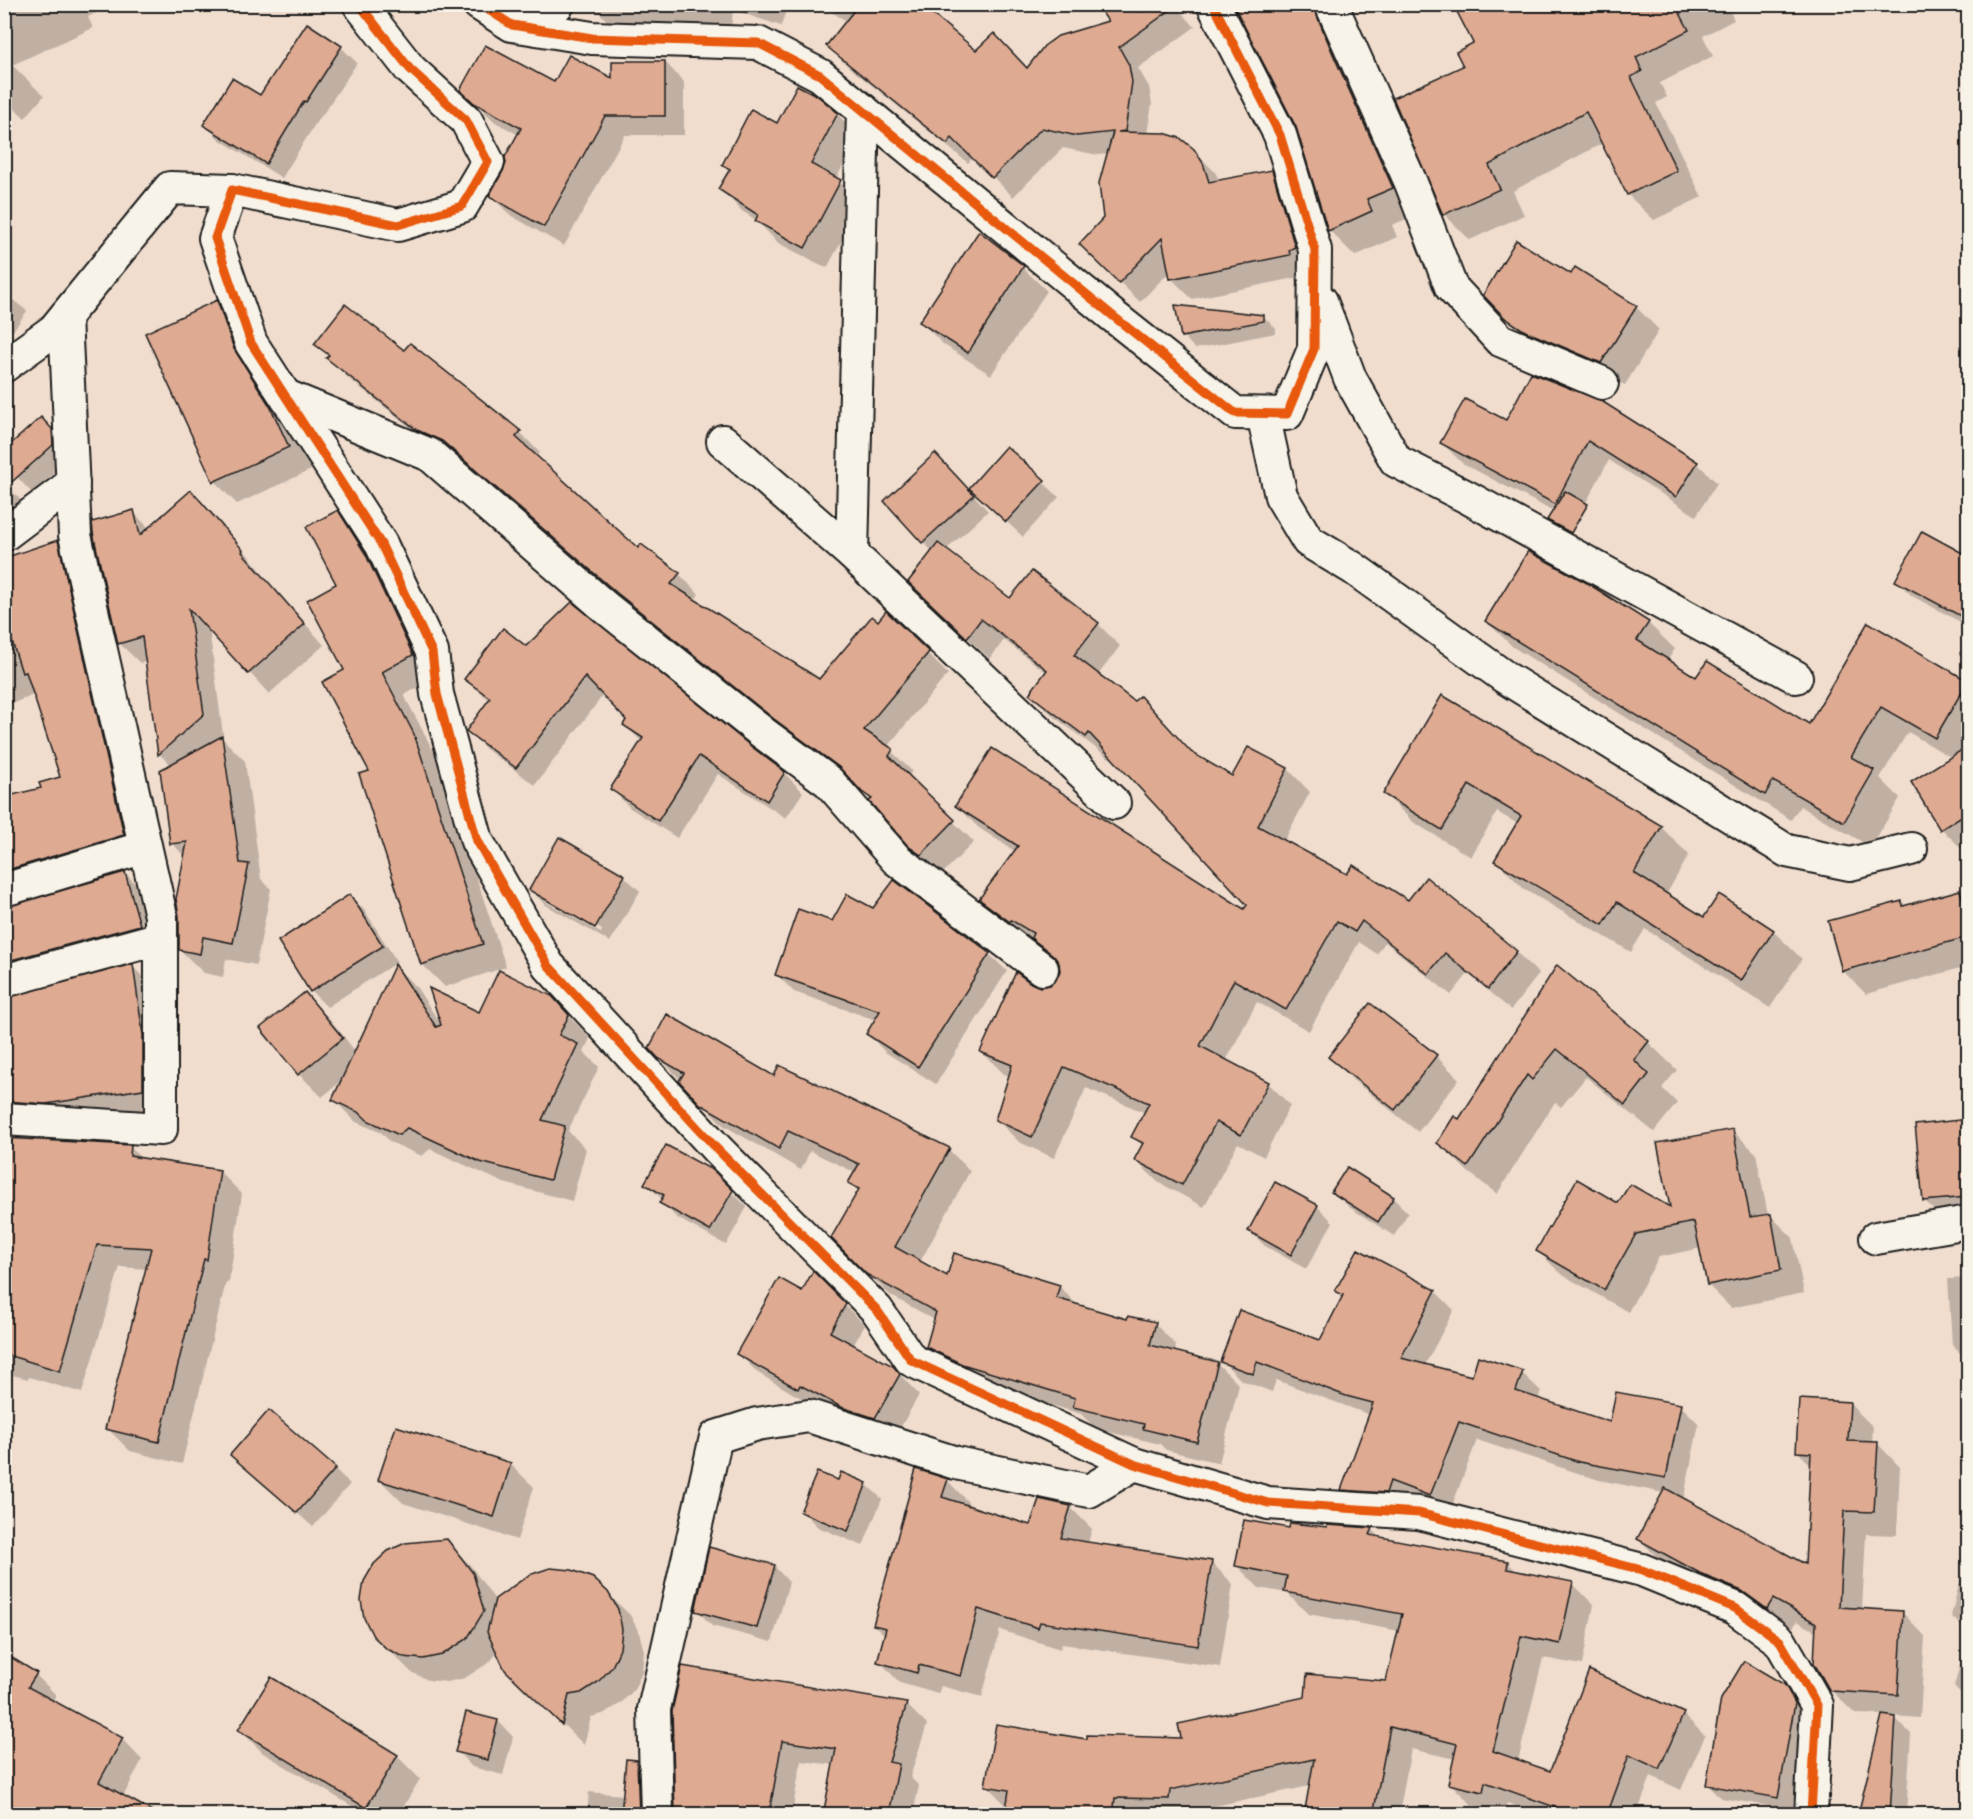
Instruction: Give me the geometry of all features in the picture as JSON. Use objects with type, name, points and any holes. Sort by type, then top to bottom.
[{"type":"street","points":[[4,366],[54,330],[170,188],[232,190],[398,225],[462,206],[488,162],[466,120],[410,69],[359,4]]},
{"type":"street","points":[[479,4],[512,25],[592,38],[758,44],[820,75],[1113,316],[1235,412],[1287,414],[1314,349],[1315,250],[1280,135],[1213,4]]},
{"type":"street","points":[[534,28],[558,4]]},
{"type":"street","points":[[1332,4],[1411,183],[1451,287],[1500,340],[1602,383]]},
{"type":"street","points":[[852,554],[863,110]]},
{"type":"street","points":[[232,190],[215,238],[251,343],[381,544],[432,652],[437,694],[477,841],[548,965],[717,1149],[877,1310],[911,1360],[1134,1464],[1268,1503],[1419,1513],[1641,1570],[1735,1608],[1780,1641],[1817,1705],[1811,1815]]},
{"type":"street","points":[[1315,286],[1350,378],[1396,461],[1467,497],[1796,677]]},
{"type":"street","points":[[4,1119],[161,1129],[161,916],[75,535],[65,317]]},
{"type":"street","points":[[286,396],[430,455],[604,607],[763,733],[829,782],[896,859],[1042,969]]},
{"type":"street","points":[[1263,414],[1281,496],[1308,541],[1353,568],[1506,678],[1787,851],[1851,864],[1911,849]]},
{"type":"street","points":[[723,441],[852,554],[1114,803]]},
{"type":"street","points":[[4,535],[73,483]]},
{"type":"street","points":[[4,890],[145,848]]},
{"type":"street","points":[[4,981],[161,938]]},
{"type":"street","points":[[1876,1238],[1968,1222]]},
{"type":"street","points":[[657,1815],[654,1709],[716,1437],[757,1424],[809,1416],[956,1463],[1089,1491],[1134,1464]]},
{"type":"building","points":[[859,4],[920,4],[976,50],[994,33],[1027,68],[1044,46],[1058,36],[1108,21],[1096,4],[1138,4],[1143,11],[1165,4],[1175,4],[1176,6],[1119,47],[1129,65],[1132,82],[1125,131],[1118,132],[1164,133],[1180,138],[1194,149],[1203,163],[1209,182],[1272,170],[1295,247],[1289,250],[1290,255],[1170,279],[1162,238],[1119,283],[1079,244],[1103,218],[1099,183],[1113,132],[1077,136],[1042,128],[992,178],[952,138],[947,144],[826,46]]},
{"type":"building","points":[[1233,4],[1313,4],[1393,188],[1367,199],[1372,211],[1328,231],[1296,127]]},
{"type":"building","points":[[1453,4],[1675,4],[1689,30],[1636,57],[1642,71],[1631,77],[1677,171],[1627,195],[1586,112],[1489,165],[1500,189],[1443,215],[1393,98],[1463,66],[1456,52],[1473,43]]},
{"type":"building","points":[[307,23],[342,46],[306,102],[304,101],[266,164],[203,125],[232,78],[260,95]]},
{"type":"building","points":[[485,45],[554,82],[569,55],[612,78],[612,61],[665,61],[665,116],[605,116],[544,227],[489,196],[503,171],[506,163],[505,157],[521,128],[474,103],[460,90]]},
{"type":"building","points":[[797,85],[818,96],[838,113],[811,164],[841,180],[805,248],[755,221],[758,215],[718,189],[730,169],[722,165],[751,109],[777,123]]},
{"type":"building","points":[[979,231],[1024,266],[968,353],[919,322]]},
{"type":"building","points":[[1516,240],[1571,274],[1575,267],[1637,306],[1601,363],[1525,331],[1505,318],[1483,295]]},
{"type":"building","points":[[217,300],[234,349],[270,406],[289,447],[213,482],[145,333]]},
{"type":"building","points":[[345,304],[404,350],[410,343],[521,431],[516,437],[638,548],[641,544],[680,573],[671,584],[819,679],[872,616],[878,621],[886,611],[929,652],[864,730],[893,749],[889,756],[955,820],[921,855],[908,846],[869,801],[872,799],[862,792],[840,768],[774,719],[617,593],[442,441],[417,430],[326,358],[329,355],[314,344]]},
{"type":"building","points":[[1175,305],[1264,315],[1264,321],[1181,337]]},
{"type":"building","points":[[1531,373],[1600,400],[1698,462],[1676,497],[1588,441],[1555,504],[1440,443],[1465,399],[1506,420]]},
{"type":"building","points":[[41,417],[52,429],[53,445],[4,489],[4,450]]},
{"type":"building","points":[[1006,446],[1045,480],[1006,522],[969,488]]},
{"type":"building","points":[[935,453],[974,495],[922,543],[884,501]]},
{"type":"building","points":[[191,490],[305,624],[248,674],[189,609],[204,714],[158,755],[142,637],[118,644],[92,522],[134,510],[140,535]]},
{"type":"building","points":[[1565,491],[1588,504],[1571,533],[1547,520]]},
{"type":"building","points":[[338,510],[365,553],[413,655],[382,672],[414,734],[483,944],[421,965],[359,774],[369,771],[322,682],[344,670],[307,600],[336,584],[306,527]]},
{"type":"building","points":[[1922,531],[1968,556],[1968,620],[1895,581]]},
{"type":"building","points":[[58,540],[124,835],[4,871],[4,797],[41,788],[39,783],[60,777],[26,672],[22,673],[4,616],[4,558]]},
{"type":"building","points":[[938,543],[1010,598],[1032,571],[1099,623],[1074,655],[1134,701],[1140,696],[1191,752],[1232,776],[1248,747],[1288,768],[1258,826],[1347,874],[1353,865],[1408,900],[1426,877],[1517,951],[1488,989],[1445,953],[1428,974],[1362,921],[1355,932],[1337,921],[1286,1010],[1234,980],[1200,1046],[1269,1082],[1241,1135],[1216,1122],[1182,1185],[1134,1160],[1143,1143],[1131,1137],[1149,1103],[1064,1067],[1032,1137],[995,1120],[1012,1065],[980,1052],[1016,972],[1040,987],[1050,985],[1056,980],[1060,971],[1059,963],[1053,955],[1031,938],[1033,933],[1011,920],[1010,922],[979,899],[1018,846],[955,806],[992,748],[1244,909],[1247,905],[1089,733],[1086,737],[1029,694],[1047,670],[981,619],[967,638],[908,582]]},
{"type":"building","points":[[1528,551],[1587,583],[1649,622],[1637,640],[1696,677],[1707,661],[1809,724],[1868,622],[1968,681],[1935,738],[1881,707],[1851,757],[1874,770],[1844,822],[1773,781],[1765,795],[1485,621]]},
{"type":"building","points":[[572,602],[785,772],[767,801],[699,756],[658,821],[610,789],[643,738],[623,725],[626,720],[585,677],[516,768],[466,731],[490,698],[464,679],[503,628],[526,646]]},
{"type":"building","points":[[1442,695],[1662,826],[1634,873],[1704,917],[1719,894],[1774,930],[1741,981],[1617,902],[1603,925],[1494,861],[1521,816],[1469,785],[1442,830],[1383,794]]},
{"type":"building","points":[[222,736],[240,863],[249,864],[233,943],[203,937],[200,954],[179,950],[179,916],[176,899],[187,842],[170,844],[160,770]]},
{"type":"building","points":[[1968,746],[1968,812],[1940,830],[1911,782]]},
{"type":"building","points":[[559,837],[625,875],[595,928],[529,890]]},
{"type":"building","points":[[125,872],[140,925],[4,962],[4,907]]},
{"type":"building","points":[[894,880],[990,953],[918,1067],[866,1034],[880,1011],[775,975],[798,909],[832,921],[847,894],[873,908]]},
{"type":"building","points":[[1960,890],[1968,918],[1968,937],[1842,971],[1828,921],[1902,901],[1903,906]]},
{"type":"building","points":[[350,894],[383,946],[310,992],[278,941]]},
{"type":"building","points":[[133,964],[143,1035],[143,1089],[46,1104],[4,1101],[4,998]]},
{"type":"building","points":[[395,964],[436,1027],[441,1025],[429,988],[479,1012],[499,970],[552,996],[569,1015],[559,1035],[578,1044],[542,1120],[565,1126],[550,1180],[480,1162],[407,1128],[399,1135],[332,1100]]},
{"type":"building","points":[[1557,965],[1649,1041],[1634,1060],[1649,1074],[1625,1105],[1557,1049],[1532,1080],[1527,1075],[1468,1167],[1437,1143],[1454,1116],[1459,1119]]},
{"type":"building","points":[[305,992],[343,1038],[298,1075],[260,1028]]},
{"type":"building","points":[[1370,1003],[1437,1055],[1395,1110],[1328,1057]]},
{"type":"building","points":[[667,1014],[774,1076],[779,1065],[950,1148],[895,1247],[947,1276],[954,1253],[1060,1285],[1056,1298],[1127,1319],[1128,1316],[1156,1322],[1150,1345],[1218,1362],[1197,1442],[1143,1429],[1144,1424],[1073,1407],[1075,1398],[962,1364],[926,1347],[936,1312],[866,1274],[831,1238],[859,1189],[848,1183],[859,1164],[788,1131],[779,1149],[700,1104],[679,1081],[684,1073],[658,1058],[649,1048]]},
{"type":"building","points":[[1968,1119],[1968,1197],[1923,1201],[1915,1125]]},
{"type":"building","points":[[1733,1129],[1750,1217],[1771,1214],[1781,1270],[1707,1285],[1694,1222],[1636,1234],[1604,1290],[1536,1251],[1577,1179],[1618,1203],[1630,1184],[1670,1207],[1657,1143]]},
{"type":"building","points":[[4,1138],[131,1145],[130,1156],[220,1170],[207,1260],[204,1259],[159,1442],[105,1429],[151,1248],[97,1245],[60,1371],[4,1354]]},
{"type":"building","points":[[666,1145],[714,1171],[733,1190],[710,1231],[659,1203],[664,1195],[644,1184]]},
{"type":"building","points":[[1347,1167],[1394,1197],[1378,1222],[1331,1192]]},
{"type":"building","points":[[1275,1182],[1318,1205],[1291,1255],[1248,1231]]},
{"type":"building","points":[[1358,1249],[1436,1290],[1401,1358],[1472,1376],[1478,1356],[1523,1371],[1516,1391],[1610,1422],[1616,1392],[1681,1404],[1666,1478],[1579,1462],[1459,1422],[1430,1496],[1390,1481],[1386,1493],[1341,1490],[1373,1403],[1346,1396],[1257,1362],[1253,1374],[1220,1362],[1239,1310],[1320,1340],[1343,1295],[1335,1291]]},
{"type":"building","points":[[813,1271],[846,1304],[830,1332],[893,1366],[900,1374],[875,1418],[841,1407],[800,1385],[798,1389],[736,1354],[779,1278],[802,1291]]},
{"type":"building","points":[[1799,1399],[1850,1402],[1848,1441],[1878,1442],[1874,1512],[1844,1511],[1839,1607],[1903,1611],[1898,1695],[1830,1691],[1814,1663],[1816,1623],[1773,1599],[1767,1609],[1742,1591],[1705,1576],[1637,1539],[1665,1488],[1805,1564],[1811,1453],[1796,1452]]},
{"type":"building","points":[[269,1410],[336,1468],[297,1513],[230,1455]]},
{"type":"building","points":[[396,1426],[511,1463],[494,1517],[378,1480]]},
{"type":"building","points":[[916,1469],[948,1479],[942,1497],[1030,1525],[1039,1499],[1071,1506],[1061,1538],[1212,1561],[1198,1646],[1040,1622],[1038,1628],[978,1609],[961,1676],[919,1665],[917,1673],[877,1662],[886,1628],[873,1625]]},
{"type":"building","points":[[817,1472],[838,1480],[841,1472],[867,1483],[848,1531],[800,1512]]},
{"type":"building","points":[[1244,1520],[1289,1528],[1290,1523],[1373,1528],[1370,1535],[1508,1561],[1507,1569],[1573,1582],[1560,1644],[1521,1636],[1493,1751],[1550,1771],[1589,1670],[1684,1713],[1659,1769],[1629,1755],[1607,1815],[1577,1815],[1485,1782],[1483,1792],[1448,1784],[1457,1744],[1390,1727],[1373,1815],[1304,1815],[1314,1759],[1170,1790],[1169,1799],[1115,1798],[1113,1815],[1005,1815],[1009,1790],[985,1786],[996,1724],[1087,1739],[1087,1735],[1181,1738],[1178,1724],[1305,1697],[1307,1674],[1386,1681],[1402,1614],[1284,1592],[1287,1576],[1235,1566]]},
{"type":"building","points":[[447,1539],[473,1573],[484,1611],[467,1639],[442,1655],[423,1659],[404,1657],[387,1649],[373,1636],[364,1618],[361,1600],[364,1581],[374,1564],[388,1551],[405,1543]]},
{"type":"building","points":[[709,1547],[775,1565],[757,1628],[695,1611]]},
{"type":"building","points":[[550,1568],[572,1570],[593,1578],[608,1592],[618,1609],[622,1629],[620,1649],[612,1667],[598,1682],[581,1693],[569,1695],[562,1725],[505,1670],[487,1632],[495,1599],[529,1575]]},
{"type":"building","points":[[4,1653],[37,1673],[28,1687],[123,1738],[99,1782],[159,1815],[4,1815]]},
{"type":"building","points":[[1744,1661],[1785,1685],[1795,1703],[1778,1798],[1706,1785],[1721,1699]]},
{"type":"building","points":[[682,1666],[907,1703],[889,1762],[899,1764],[889,1815],[823,1815],[836,1749],[782,1741],[769,1815],[675,1815],[672,1711]]},
{"type":"building","points":[[271,1677],[398,1755],[366,1808],[238,1730]]},
{"type":"building","points":[[466,1712],[498,1720],[488,1760],[455,1752]]},
{"type":"building","points":[[1882,1715],[1896,1717],[1890,1815],[1858,1815]]},
{"type":"building","points":[[626,1759],[637,1760],[639,1815],[621,1815]]},
{"type":"cycle path","points":[[359,4],[410,69],[466,120],[488,162],[462,206],[398,225],[232,190],[215,238],[251,343],[381,544],[432,652],[437,694],[477,841],[548,965],[717,1149],[877,1310],[911,1360],[1134,1464],[1268,1503],[1419,1513],[1642,1570],[1735,1608],[1780,1641],[1817,1705],[1811,1814]]},
{"type":"cycle path","points":[[479,4],[512,25],[592,38],[758,43],[820,75],[1113,316],[1235,413],[1287,414],[1314,349],[1315,250],[1280,135],[1213,4]]}]
